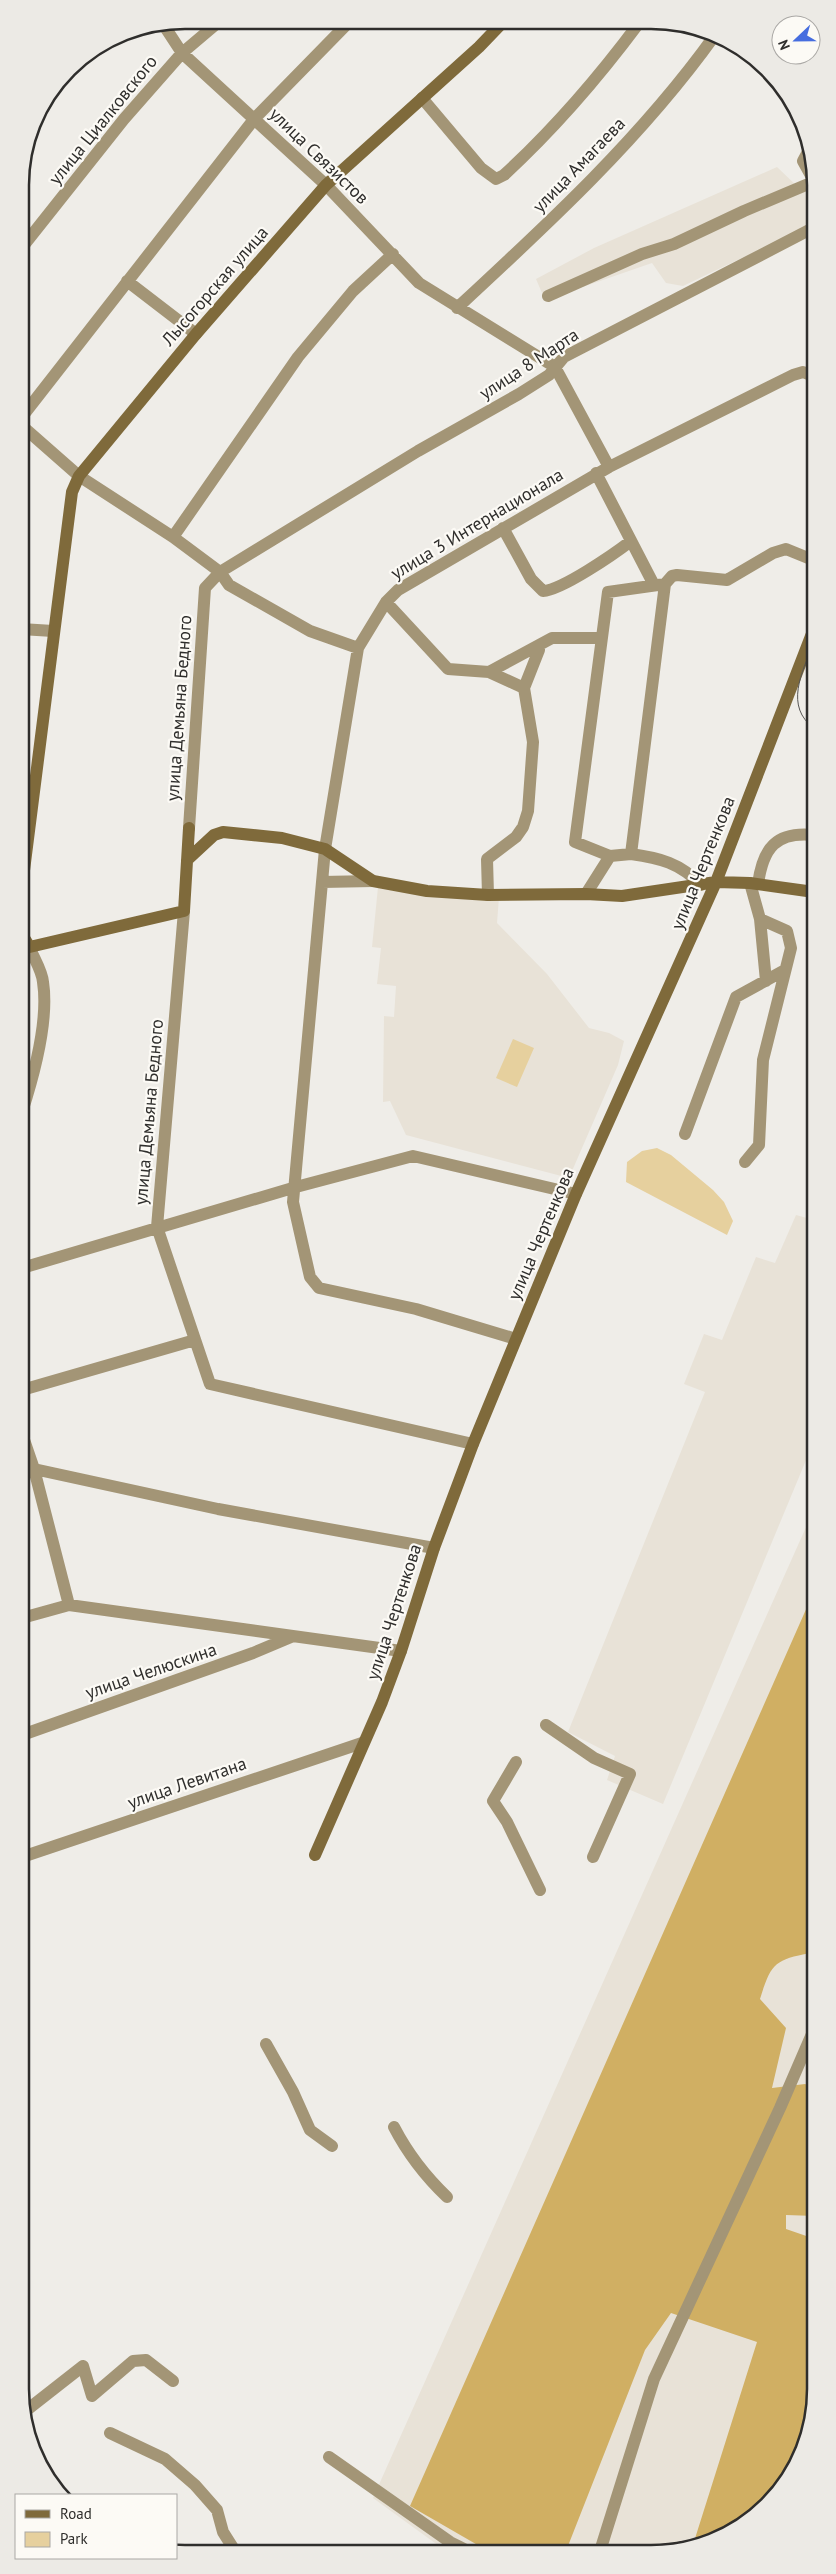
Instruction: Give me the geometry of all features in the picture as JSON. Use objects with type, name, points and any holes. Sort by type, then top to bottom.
[{"type":"street","name":"улица Циалковского","points":[[29,239],[124,119],[182,53],[210,29]]},
{"type":"street","points":[[29,408],[255,118],[342,29]]},
{"type":"street","name":"Лысогорская улица","points":[[29,828],[72,492],[79,476],[196,334],[326,185],[479,47],[496,29]]},
{"type":"street","points":[[422,98],[481,168],[496,179],[512,168],[555,125],[602,72],[634,29]]},
{"type":"street","name":"улица Связистов","points":[[167,30],[182,53],[326,185],[419,283],[555,367]]},
{"type":"street","name":"улица Амагаева","points":[[457,308],[576,196],[653,112],[710,41]]},
{"type":"street","points":[[548,296],[642,254],[674,244],[807,183]]},
{"type":"street","name":"улица 8 Марта","points":[[220,572],[418,452],[519,394],[549,375],[564,357],[807,231]]},
{"type":"street","points":[[172,537],[298,357],[353,291],[393,254]]},
{"type":"street","points":[[127,281],[196,334]]},
{"type":"street","points":[[555,367],[608,467]]},
{"type":"street","name":"улица 3 Интернационала","points":[[358,648],[386,602],[398,590],[596,473],[793,375],[803,372],[807,374]]},
{"type":"street","points":[[29,432],[79,476],[172,537],[220,572],[229,585],[310,632],[358,648],[325,849],[296,1187],[293,1202],[310,1277],[319,1288],[416,1310],[516,1339]]},
{"type":"street","points":[[596,473],[632,542],[660,584],[631,854]]},
{"type":"street","points":[[503,528],[530,579],[542,591],[550,591],[560,586],[610,558],[632,542]]},
{"type":"street","points":[[701,885],[687,870],[650,857],[631,854],[610,856],[575,842],[608,592],[660,584],[677,575],[727,580],[773,553],[786,549],[807,558]]},
{"type":"street","name":"улица Демьяна Бедного","points":[[220,572],[205,588],[184,910],[158,1227],[210,1384],[473,1444]]},
{"type":"street","points":[[386,602],[448,669],[490,672],[524,688]]},
{"type":"street","points":[[29,630],[53,631]]},
{"type":"street","points":[[490,672],[552,638],[602,638]]},
{"type":"street","points":[[488,895],[487,859],[516,837],[523,827],[528,811],[533,742],[524,688],[539,650],[539,645]]},
{"type":"street","name":"улица Чертенкова","points":[[315,1855],[362,1743],[382,1702],[401,1651],[434,1548],[473,1444],[576,1194],[716,882],[807,649]]},
{"type":"street","points":[[187,860],[214,835],[223,832],[282,838],[325,849],[373,881]]},
{"type":"street","points":[[766,981],[760,919],[754,883],[764,856],[780,839],[790,834],[807,835]]},
{"type":"street","points":[[586,894],[610,856]]},
{"type":"street","points":[[322,882],[373,881],[427,891],[488,895],[586,894],[622,896],[716,882],[754,883],[807,891]]},
{"type":"street","points":[[29,946],[184,910]]},
{"type":"street","points":[[745,1162],[759,1145],[763,1060],[791,948],[787,931],[760,919]]},
{"type":"street","points":[[29,954],[43,980],[44,1012],[29,1085]]},
{"type":"street","points":[[685,1134],[736,997],[785,970]]},
{"type":"street","points":[[29,1266],[296,1187],[414,1156],[576,1194]]},
{"type":"street","points":[[29,1388],[194,1340]]},
{"type":"street","points":[[29,1454],[69,1605]]},
{"type":"street","points":[[34,1469],[218,1508],[434,1548]]},
{"type":"street","points":[[29,1616],[69,1605],[401,1651]]},
{"type":"street","name":"улица Челюскина","points":[[29,1733],[253,1653],[291,1637]]},
{"type":"street","points":[[546,1725],[594,1758],[630,1774],[593,1857]]},
{"type":"street","name":"улица Левитана","points":[[29,1853],[362,1743]]},
{"type":"street","points":[[516,1762],[493,1802],[507,1822],[540,1890]]},
{"type":"street","points":[[266,2044],[293,2092],[310,2130],[332,2146]]},
{"type":"street","points":[[602,2545],[654,2380],[807,2046]]},
{"type":"street","points":[[394,2127],[407,2152],[428,2179],[447,2197]]},
{"type":"street","points":[[30,2408],[84,2366],[92,2396],[134,2361],[146,2360],[173,2381]]},
{"type":"street","points":[[110,2432],[165,2459],[195,2485],[217,2510],[229,2545]]},
{"type":"street","points":[[329,2457],[456,2545]]},
{"type":"shaded area","points":[[777,167],[800,189],[807,186],[807,227],[683,286],[666,283],[652,263],[545,300],[536,279],[594,248]]},
{"type":"shaded area","points":[[378,887],[499,897],[497,923],[547,974],[589,1028],[609,1033],[624,1041],[618,1065],[569,1178],[406,1135],[390,1101],[383,1102],[384,1016],[394,1017],[396,986],[377,984],[381,948],[372,947]]},
{"type":"shaded area","points":[[796,1215],[807,1218],[807,1458],[663,1804],[607,1780],[615,1756],[568,1732],[705,1392],[684,1384],[704,1334],[722,1340],[756,1257],[775,1263]]},
{"type":"shaded area","points":[[807,1525],[807,2400],[802,2430],[791,2458],[769,2492],[746,2513],[720,2529],[702,2537],[672,2544],[438,2545],[373,2498]]},
{"type":"shaded area","points":[[807,1607],[807,1954],[781,1961],[767,1978],[760,1999],[786,2028],[772,2088],[807,2085],[807,2216],[786,2215],[786,2229],[807,2236],[807,2400],[802,2430],[795,2449],[781,2476],[754,2507],[720,2529],[695,2539],[757,2342],[671,2313],[645,2350],[568,2545],[478,2545],[410,2506]]},
{"type":"green space","points":[[513,1039],[534,1048],[517,1087],[496,1078]]},
{"type":"green space","points":[[657,1148],[671,1155],[713,1190],[724,1202],[733,1221],[727,1235],[626,1182],[627,1162],[642,1151]]},
{"type":"tram line","points":[[807,659],[798,689],[800,710],[807,722]]}]
